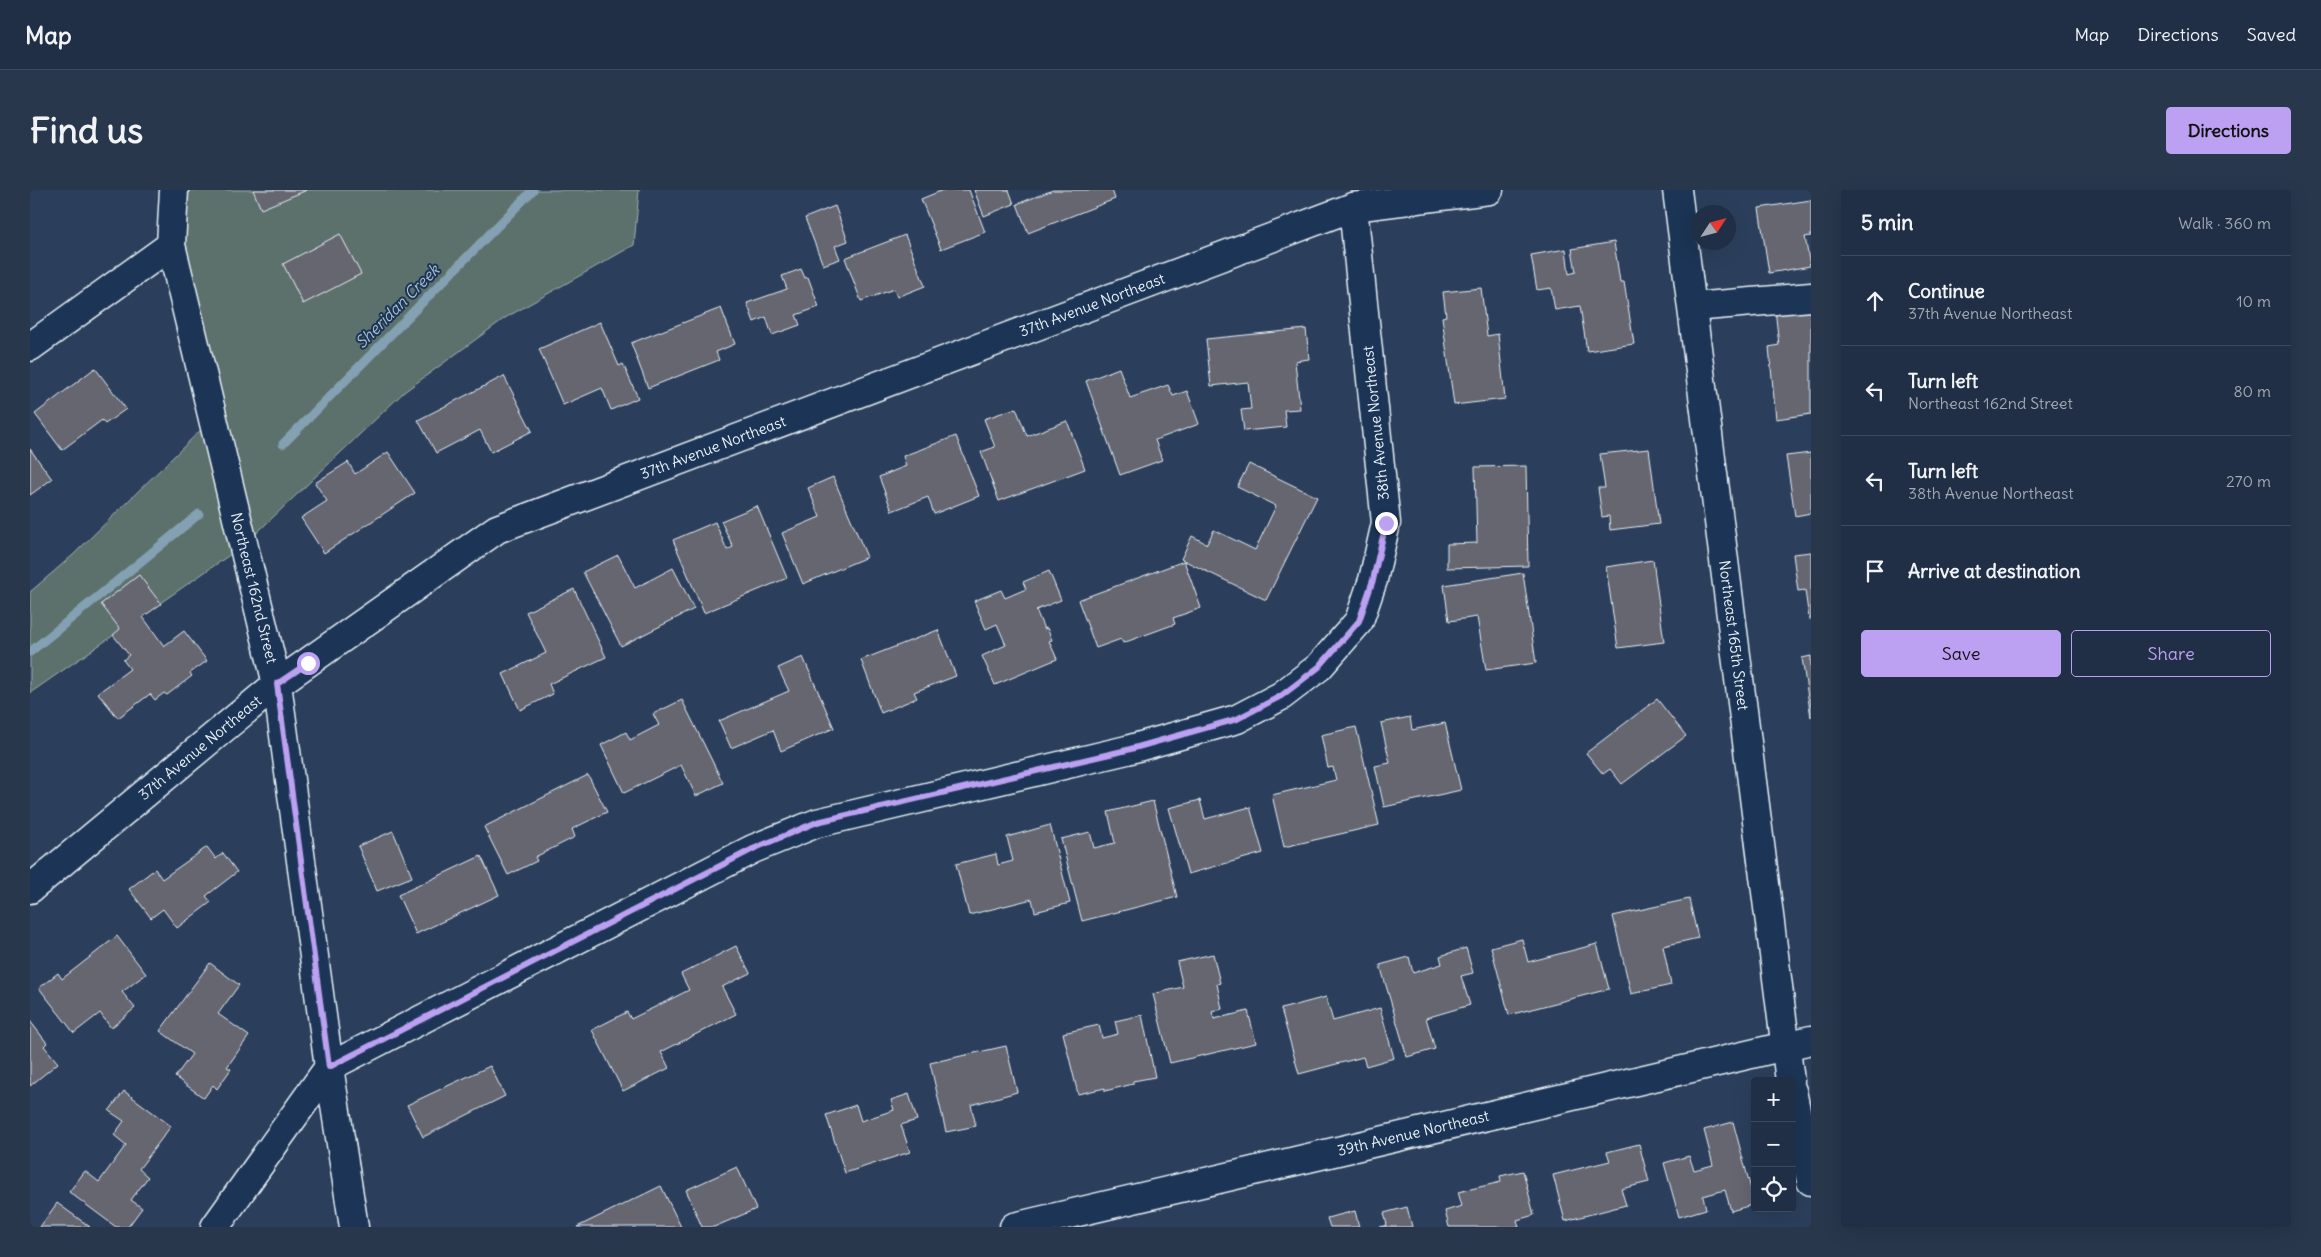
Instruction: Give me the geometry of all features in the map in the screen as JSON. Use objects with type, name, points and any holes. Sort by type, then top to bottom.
[{"type":"street","name":"Northeast 162nd Street","points":[[174,190],[170,245],[277,684],[329,1067],[354,1227]]},
{"type":"street","name":"37th Avenue Northeast","points":[[30,889],[277,684],[497,530],[1353,208],[1489,190]]},
{"type":"street","name":"Northeast 165th Street","points":[[1677,190],[1789,1077]]},
{"type":"street","name":"38th Avenue Northeast","points":[[215,1227],[329,1067],[753,849],[817,822],[1127,750],[1237,719],[1281,696],[1319,667],[1359,621],[1373,580],[1386,523],[1353,208]]},
{"type":"street","points":[[30,347],[170,245]]},
{"type":"street","points":[[1692,307],[1811,297]]},
{"type":"street","name":"39th Avenue Northeast","points":[[1014,1227],[1811,1040]]},
{"type":"street","points":[[1796,1110],[1811,1181]]},
{"type":"green space","points":[[174,190],[639,190],[634,245],[505,318],[404,392],[244,545],[30,693],[30,592],[73,555],[213,418]]},
{"type":"building","points":[[253,190],[307,190],[261,209]]},
{"type":"building","points":[[943,190],[969,190],[985,232],[941,249],[921,199]]},
{"type":"building","points":[[974,190],[1009,190],[1014,204],[984,216]]},
{"type":"building","points":[[1053,190],[1112,190],[1115,199],[1028,233],[1017,204]]},
{"type":"building","points":[[1811,200],[1811,236],[1805,237],[1810,266],[1769,273],[1759,208]]},
{"type":"building","points":[[835,206],[848,241],[835,246],[840,259],[823,265],[805,218]]},
{"type":"building","points":[[340,234],[361,274],[303,304],[283,264]]},
{"type":"building","points":[[905,235],[925,286],[897,297],[894,289],[861,301],[845,258]]},
{"type":"building","points":[[1614,242],[1620,282],[1624,282],[1634,344],[1587,351],[1580,306],[1555,310],[1551,288],[1537,290],[1531,255],[1566,249],[1569,274],[1576,272],[1572,249]]},
{"type":"building","points":[[801,269],[805,278],[808,277],[819,307],[796,315],[800,325],[772,335],[766,317],[754,322],[747,303],[787,289],[782,276]]},
{"type":"building","points":[[1481,288],[1487,336],[1498,334],[1505,399],[1454,405],[1442,317],[1446,316],[1443,292]]},
{"type":"building","points":[[721,308],[735,344],[716,352],[719,360],[648,388],[631,343]]},
{"type":"building","points":[[1811,308],[1811,414],[1776,419],[1769,347],[1779,345],[1775,309]]},
{"type":"building","points":[[600,322],[619,366],[623,364],[638,398],[611,410],[602,388],[563,405],[539,349]]},
{"type":"building","points":[[1306,329],[1309,359],[1295,361],[1300,409],[1284,410],[1286,427],[1244,431],[1241,410],[1251,409],[1248,382],[1211,386],[1206,339]]},
{"type":"building","points":[[95,368],[126,409],[105,424],[102,420],[62,450],[35,414]]},
{"type":"building","points":[[1119,368],[1130,398],[1168,385],[1173,396],[1187,391],[1199,424],[1155,440],[1162,460],[1120,475],[1086,381]]},
{"type":"building","points":[[504,376],[532,431],[491,452],[480,430],[436,453],[418,420]]},
{"type":"building","points":[[1016,408],[1027,436],[1067,421],[1085,469],[999,501],[981,452],[995,447],[984,419]]},
{"type":"building","points":[[956,436],[979,496],[934,514],[928,497],[892,511],[879,477],[906,466],[903,456]]},
{"type":"building","points":[[30,449],[52,479],[30,495]]},
{"type":"building","points":[[1649,449],[1659,524],[1610,530],[1609,516],[1602,517],[1598,488],[1605,488],[1600,454]]},
{"type":"building","points":[[388,452],[415,493],[324,553],[301,518],[327,501],[315,483],[348,462],[355,474]]},
{"type":"building","points":[[1811,453],[1811,513],[1795,516],[1786,456]]},
{"type":"building","points":[[1249,464],[1317,497],[1266,600],[1181,559],[1192,536],[1207,544],[1214,530],[1255,550],[1276,506],[1237,487]]},
{"type":"building","points":[[1526,466],[1528,566],[1447,568],[1447,544],[1477,543],[1475,467]]},
{"type":"building","points":[[833,477],[867,557],[803,584],[782,533],[820,517],[808,488]]},
{"type":"building","points":[[757,506],[787,578],[704,613],[673,540],[715,522],[727,550],[733,547],[721,521]]},
{"type":"building","points":[[1811,552],[1811,619],[1809,619],[1805,590],[1798,591],[1793,554]]},
{"type":"building","points":[[618,555],[635,588],[673,568],[694,609],[621,646],[583,572]]},
{"type":"building","points":[[1653,560],[1664,642],[1618,648],[1606,567]]},
{"type":"building","points":[[1184,561],[1201,608],[1173,618],[1175,624],[1123,643],[1121,639],[1096,648],[1078,600]]},
{"type":"building","points":[[1049,571],[1061,600],[1036,610],[1044,629],[1047,628],[1052,640],[1049,641],[1057,659],[995,685],[982,656],[1006,645],[997,624],[986,629],[974,601],[1001,590],[1005,598],[1026,589],[1023,582]]},
{"type":"building","points":[[1523,573],[1536,663],[1486,670],[1477,617],[1449,621],[1444,585]]},
{"type":"building","points":[[139,575],[161,604],[143,617],[164,646],[184,631],[207,661],[190,673],[192,676],[167,695],[164,693],[155,700],[150,694],[118,718],[98,693],[130,669],[123,660],[129,655],[113,635],[120,629],[101,604]]},
{"type":"building","points":[[574,589],[606,657],[549,684],[553,694],[520,710],[503,674],[546,653],[526,612]]},
{"type":"building","points":[[938,630],[956,676],[914,692],[917,698],[881,713],[861,660]]},
{"type":"building","points":[[1811,656],[1811,717],[1802,658]]},
{"type":"building","points":[[803,657],[834,728],[781,751],[773,730],[731,748],[719,721],[789,691],[778,668]]},
{"type":"building","points":[[1657,699],[1686,736],[1622,784],[1610,769],[1603,774],[1586,753]]},
{"type":"building","points":[[682,700],[723,783],[696,796],[681,765],[624,793],[601,745],[626,732],[630,740],[659,725],[653,714]]},
{"type":"building","points":[[1410,717],[1412,730],[1445,723],[1461,790],[1384,807],[1375,766],[1390,763],[1381,723]]},
{"type":"building","points":[[1356,727],[1379,825],[1284,847],[1272,795],[1336,780],[1333,767],[1328,768],[1321,735]]},
{"type":"building","points":[[588,775],[607,812],[572,829],[575,837],[535,857],[537,861],[508,875],[484,827]]},
{"type":"building","points":[[1200,800],[1205,819],[1250,807],[1263,853],[1188,874],[1169,808]]},
{"type":"building","points":[[1153,801],[1177,897],[1082,921],[1061,839],[1090,832],[1094,848],[1115,843],[1108,812]]},
{"type":"building","points":[[1050,825],[1070,903],[1035,912],[1032,899],[969,915],[956,864],[996,854],[998,865],[1013,861],[1007,837]]},
{"type":"building","points":[[393,831],[412,877],[377,891],[358,846]]},
{"type":"building","points":[[207,847],[216,859],[223,853],[237,872],[206,896],[211,902],[177,928],[163,909],[151,918],[129,889],[155,869],[162,879]]},
{"type":"building","points":[[481,856],[499,895],[416,934],[398,895]]},
{"type":"building","points":[[1689,899],[1698,938],[1663,946],[1671,985],[1631,994],[1613,916]]},
{"type":"building","points":[[117,936],[146,974],[122,992],[135,1008],[111,1028],[100,1013],[74,1033],[39,988],[58,973],[62,979]]},
{"type":"building","points":[[1522,939],[1528,962],[1597,944],[1609,989],[1509,1015],[1491,947]]},
{"type":"building","points":[[736,946],[750,973],[722,987],[736,1014],[661,1052],[669,1068],[623,1091],[592,1030],[627,1012],[631,1019],[689,990],[681,974]]},
{"type":"building","points":[[1466,948],[1473,973],[1461,976],[1470,1005],[1426,1018],[1435,1049],[1407,1057],[1380,965],[1409,957],[1413,973],[1442,964],[1440,956]]},
{"type":"building","points":[[1213,954],[1220,983],[1217,984],[1222,1009],[1212,1012],[1214,1019],[1248,1011],[1256,1043],[1170,1063],[1153,994],[1183,987],[1177,962]]},
{"type":"building","points":[[210,963],[239,985],[218,1014],[249,1036],[227,1067],[231,1069],[217,1089],[213,1085],[204,1098],[175,1077],[192,1054],[160,1031]]},
{"type":"building","points":[[1326,997],[1333,1021],[1380,1008],[1394,1058],[1366,1066],[1363,1057],[1299,1074],[1281,1009]]},
{"type":"building","points":[[1142,1015],[1155,1077],[1133,1081],[1133,1084],[1105,1091],[1105,1088],[1078,1094],[1063,1033],[1099,1025],[1102,1038],[1118,1034],[1115,1021]]},
{"type":"building","points":[[30,1021],[47,1043],[44,1046],[58,1063],[30,1086]]},
{"type":"building","points":[[1006,1046],[1017,1092],[971,1105],[976,1126],[946,1132],[930,1063]]},
{"type":"building","points":[[490,1066],[505,1096],[423,1137],[407,1105]]},
{"type":"building","points":[[124,1091],[171,1126],[139,1169],[148,1177],[131,1200],[142,1208],[128,1227],[116,1227],[69,1192],[85,1171],[99,1182],[126,1145],[114,1135],[124,1121],[109,1111]]},
{"type":"building","points":[[909,1094],[917,1120],[901,1125],[910,1152],[845,1173],[826,1115],[856,1105],[861,1121],[894,1110],[891,1100]]},
{"type":"building","points":[[1733,1122],[1751,1189],[1751,1205],[1731,1211],[1725,1190],[1703,1196],[1706,1209],[1679,1217],[1664,1163],[1689,1156],[1694,1170],[1713,1165],[1704,1130]]},
{"type":"building","points":[[1639,1144],[1649,1182],[1621,1189],[1626,1205],[1565,1221],[1553,1175],[1610,1161],[1607,1152]]},
{"type":"building","points":[[737,1167],[756,1209],[714,1227],[702,1227],[686,1190]]},
{"type":"building","points":[[1523,1171],[1534,1215],[1517,1220],[1519,1227],[1449,1227],[1445,1211],[1462,1206],[1458,1192],[1501,1182],[1500,1176]]},
{"type":"building","points":[[661,1186],[681,1227],[577,1227]]},
{"type":"building","points":[[57,1203],[90,1227],[40,1227]]},
{"type":"building","points":[[1407,1207],[1412,1227],[1380,1227],[1387,1225],[1384,1213]]},
{"type":"building","points":[[1355,1211],[1359,1227],[1330,1227],[1327,1218]]},
{"type":"waterway","name":"Sheridan Creek","points":[[283,444],[533,190]]},
{"type":"waterway","name":"Sheridan Creek","points":[[30,652],[199,514]]},
{"type":"route","points":[[308,663],[277,684],[329,1067],[753,849],[817,822],[1127,750],[1237,719],[1281,696],[1319,667],[1359,621],[1373,580],[1386,523]]}]
